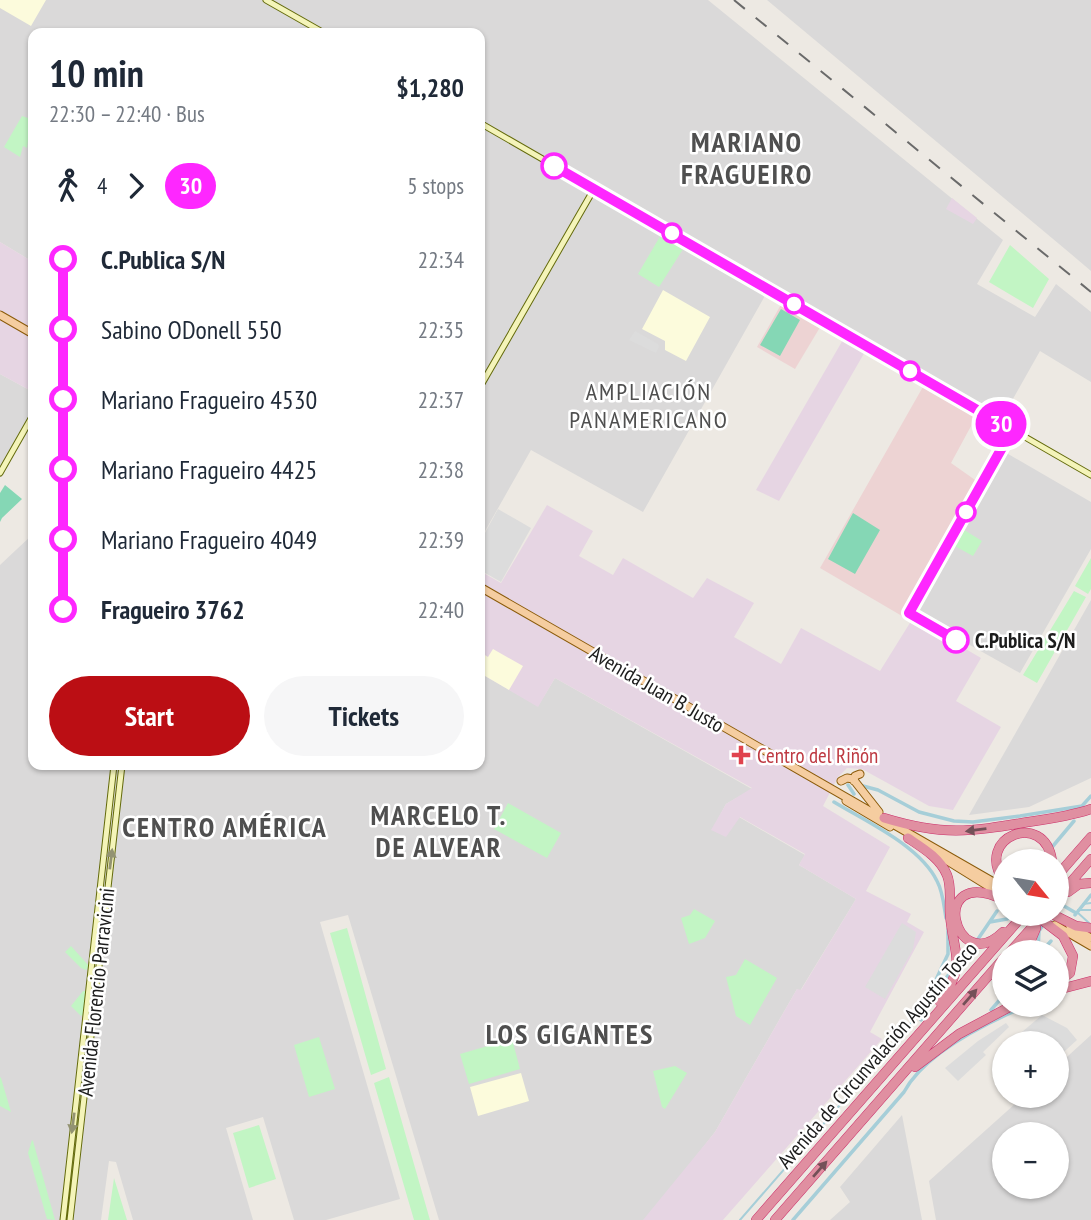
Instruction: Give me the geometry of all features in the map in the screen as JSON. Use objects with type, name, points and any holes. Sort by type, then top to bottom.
[{"type":"highway","points":[[884,818],[922,829],[960,832],[1068,816],[1091,809]]},
{"type":"highway","points":[[999,849],[1002,843],[1013,835],[1026,833],[1040,838],[1049,849]]},
{"type":"highway","points":[[1069,862],[1091,837]]},
{"type":"highway","points":[[894,1063],[901,1048],[943,997],[958,964],[947,876],[932,855],[908,838]]},
{"type":"highway","points":[[1069,886],[1091,859]]},
{"type":"highway","points":[[1069,891],[1075,886],[1091,883]]},
{"type":"highway","points":[[992,894],[980,891],[963,897],[955,912],[960,933],[973,942],[989,941],[1008,926]]},
{"type":"highway","points":[[1069,924],[1091,928]]},
{"type":"highway","name":"Avenida de Circunvalación Agustín Tosco","points":[[756,1220],[1013,926]]},
{"type":"highway","name":"Avenida de Circunvalación Agustín Tosco","points":[[1022,940],[1036,926]]},
{"type":"highway","points":[[1054,926],[1066,940]]},
{"type":"highway","points":[[1069,947],[1073,956],[1069,974]]},
{"type":"highway","name":"Avenida de Circunvalación Agustín Tosco","points":[[775,1220],[992,972]]},
{"type":"highway","points":[[1069,987],[1091,981]]},
{"type":"highway","points":[[889,1089],[959,1034],[992,1016]]},
{"type":"main road","points":[[266,0],[315,28]]},
{"type":"main road","points":[[485,126],[1091,475]]},
{"type":"main road","points":[[485,378],[594,189]]},
{"type":"main road","points":[[0,313],[28,329]]},
{"type":"main road","points":[[0,472],[28,424]]},
{"type":"main road","points":[[496,597],[503,589],[496,597]]},
{"type":"main road","name":"Avenida Juan B. Justo","points":[[485,590],[992,881]]},
{"type":"main road","name":"Avenida Florencio Parravicini","points":[[63,1220],[113,770]]},
{"type":"main road","name":"Avenida Florencio Parravicini","points":[[70,1220],[121,770]]},
{"type":"main road","points":[[854,781],[855,776],[860,774]]},
{"type":"main road","points":[[841,781],[847,778],[854,781],[884,818]]},
{"type":"main road","name":"Avenida Juan B. Justo","points":[[835,792],[992,890]]},
{"type":"main road","points":[[1061,926],[1091,946]]},
{"type":"main road","points":[[1066,926],[1091,938]]},
{"type":"shaded area","points":[[0,0],[708,0],[1003,240],[977,284],[1035,317],[1056,284],[1091,312],[1091,382],[1040,351],[1001,420],[771,285],[643,512],[531,450],[485,531],[485,28],[28,28],[28,259],[0,242]]},
{"type":"shaded area","points":[[0,0],[46,0],[31,26],[0,8]]},
{"type":"shaded area","points":[[767,0],[1091,0],[1091,271],[1071,254]]},
{"type":"shaded area","points":[[952,198],[977,218],[973,224],[946,209]]},
{"type":"shaded area","points":[[0,242],[28,259],[28,389],[0,374]]},
{"type":"shaded area","points":[[663,290],[710,317],[686,361],[665,350],[665,341],[642,329]]},
{"type":"shaded area","points":[[783,301],[822,324],[795,369],[757,347]]},
{"type":"shaded area","points":[[635,331],[658,344],[656,353],[629,340]]},
{"type":"shaded area","points":[[844,338],[866,350],[779,501],[756,490]]},
{"type":"shaded area","points":[[0,374],[28,389],[28,420],[0,468]]},
{"type":"shaded area","points":[[924,385],[977,415],[951,463],[978,482],[902,616],[820,568]]},
{"type":"shaded area","points":[[1003,451],[1091,502],[1091,549],[1020,673],[911,612]]},
{"type":"shaded area","points":[[547,505],[593,531],[579,556],[613,575],[623,558],[693,598],[707,578],[754,603],[734,637],[781,664],[801,628],[880,671],[913,618],[981,658],[956,701],[1001,727],[953,810],[929,806],[862,769],[847,768],[838,777],[823,806],[890,847],[866,891],[911,914],[907,922],[924,932],[870,1032],[882,1039],[723,1220],[643,1220],[715,1132],[797,989],[801,990],[856,899],[799,865],[805,854],[740,817],[726,837],[711,830],[726,804],[752,788],[555,678],[538,707],[485,676],[485,574],[501,583]]},
{"type":"shaded area","points":[[498,509],[531,528],[501,582],[485,573],[485,533]]},
{"type":"shaded area","points":[[28,539],[28,770],[485,770],[485,676],[538,706],[555,678],[752,789],[726,804],[712,830],[739,817],[805,855],[799,865],[856,899],[800,991],[797,989],[715,1132],[660,1202],[681,1220],[439,1220],[348,915],[320,922],[400,1199],[326,1220],[294,1220],[263,1117],[226,1128],[253,1220],[133,1220],[116,1162],[109,1161],[101,1220],[0,1220],[0,565]]},
{"type":"shaded area","points":[[1091,600],[1091,778],[1029,807],[969,815]]},
{"type":"shaded area","points":[[493,649],[523,666],[509,690],[485,676],[485,655],[488,657]]},
{"type":"shaded area","points":[[902,923],[916,932],[913,949],[885,999],[865,987]]},
{"type":"shaded area","points":[[1040,1017],[1046,1017],[1067,1028],[1077,1040],[1069,1047],[1069,1031],[1023,1031]]},
{"type":"shaded area","points":[[1006,1023],[1009,1027],[1005,1031],[994,1031]]},
{"type":"shaded area","points":[[992,1032],[992,1043],[983,1052],[986,1055],[958,1081],[945,1068]]},
{"type":"shaded area","points":[[1091,1035],[1091,1220],[936,1220],[929,1181],[992,1125],[992,1199],[1069,1199],[1069,1122],[995,1122],[1011,1108],[1069,1108],[1069,1055]]},
{"type":"shaded area","points":[[521,1073],[529,1101],[478,1116],[470,1087]]},
{"type":"shaded area","points":[[902,1115],[922,1220],[830,1220],[850,1202],[840,1187]]},
{"type":"green space","points":[[22,116],[28,118],[27,148],[23,146],[20,157],[4,147]]},
{"type":"green space","points":[[662,233],[685,246],[659,287],[638,274]]},
{"type":"green space","points":[[1010,245],[1049,279],[1033,308],[989,282]]},
{"type":"green space","points":[[781,309],[800,320],[780,356],[760,345]]},
{"type":"green space","points":[[5,485],[22,499],[0,522],[0,493]]},
{"type":"green space","points":[[853,513],[880,530],[855,574],[828,559]]},
{"type":"green space","points":[[961,528],[982,541],[973,556],[951,544]]},
{"type":"green space","points":[[1091,558],[1091,589],[1088,594],[1075,586]]},
{"type":"green space","points":[[1074,591],[1086,597],[1037,683],[1023,675]]},
{"type":"green space","points":[[508,803],[561,833],[547,858],[494,829]]},
{"type":"green space","points":[[694,909],[715,921],[705,938],[689,944],[681,918],[690,915]]},
{"type":"green space","points":[[347,928],[386,1069],[371,1075],[330,933]]},
{"type":"green space","points":[[71,946],[89,966],[86,970],[65,952]]},
{"type":"green space","points":[[745,959],[777,978],[750,1025],[736,1016],[726,977],[736,975]]},
{"type":"green space","points":[[83,991],[86,991],[81,1016],[71,1006]]},
{"type":"green space","points":[[319,1037],[335,1089],[309,1097],[294,1045]]},
{"type":"green space","points":[[512,1039],[520,1069],[469,1084],[460,1054]]},
{"type":"green space","points":[[675,1066],[687,1073],[665,1109],[662,1107],[653,1071]]},
{"type":"green space","points":[[389,1077],[430,1220],[414,1220],[374,1083]]},
{"type":"green space","points":[[1,1078],[11,1112],[0,1106]]},
{"type":"green space","points":[[259,1125],[276,1179],[249,1188],[233,1133]]},
{"type":"green space","points":[[32,1140],[55,1220],[47,1219],[28,1153]]},
{"type":"green space","points":[[114,1178],[127,1220],[108,1220]]},
{"type":"waterway","points":[[848,785],[854,794]]},
{"type":"waterway","points":[[863,786],[878,790],[919,812],[954,821],[973,822],[1082,806],[1091,796]]},
{"type":"waterway","points":[[834,802],[906,846],[929,868],[939,885],[946,918]]},
{"type":"waterway","points":[[1053,846],[1074,821]]},
{"type":"waterway","points":[[1075,915],[1091,895]]},
{"type":"waterway","points":[[1083,904],[1091,903]]},
{"type":"waterway","points":[[1069,909],[1076,913]]},
{"type":"waterway","points":[[1078,910],[1091,910]]},
{"type":"waterway","points":[[1077,912],[1089,923]]},
{"type":"waterway","points":[[978,939],[992,918]]},
{"type":"waterway","points":[[1039,940],[1042,926]]},
{"type":"waterway","points":[[927,999],[948,954],[948,929]]},
{"type":"waterway","points":[[961,957],[973,945]]},
{"type":"waterway","points":[[921,1020],[931,997],[953,969]]},
{"type":"waterway","points":[[740,1220],[912,1022],[927,999]]},
{"type":"waterway","points":[[793,1220],[927,1063],[960,1039],[1002,1017]]},
{"type":"railway","points":[[734,0],[1091,292]]},
{"type":"bus line","name":"30","points":[[554,166],[1012,430],[909,613],[956,640]]},
{"type":"place","name":"C.Publica S/N","points":[[956,640]]},
{"type":"place","name":"Centro del Riñón","points":[[741,755]]},
{"type":"district","name":"MARIANO FRAGUEIRO","points":[[747,157]]},
{"type":"district","name":"AMPLIACIÓN PANAMERICANO","points":[[649,405]]},
{"type":"district","name":"CENTRO AMÉRICA","points":[[225,826]]},
{"type":"district","name":"MARCELO T. DE ALVEAR","points":[[439,830]]},
{"type":"district","name":"LOS GIGANTES","points":[[570,1033]]}]
